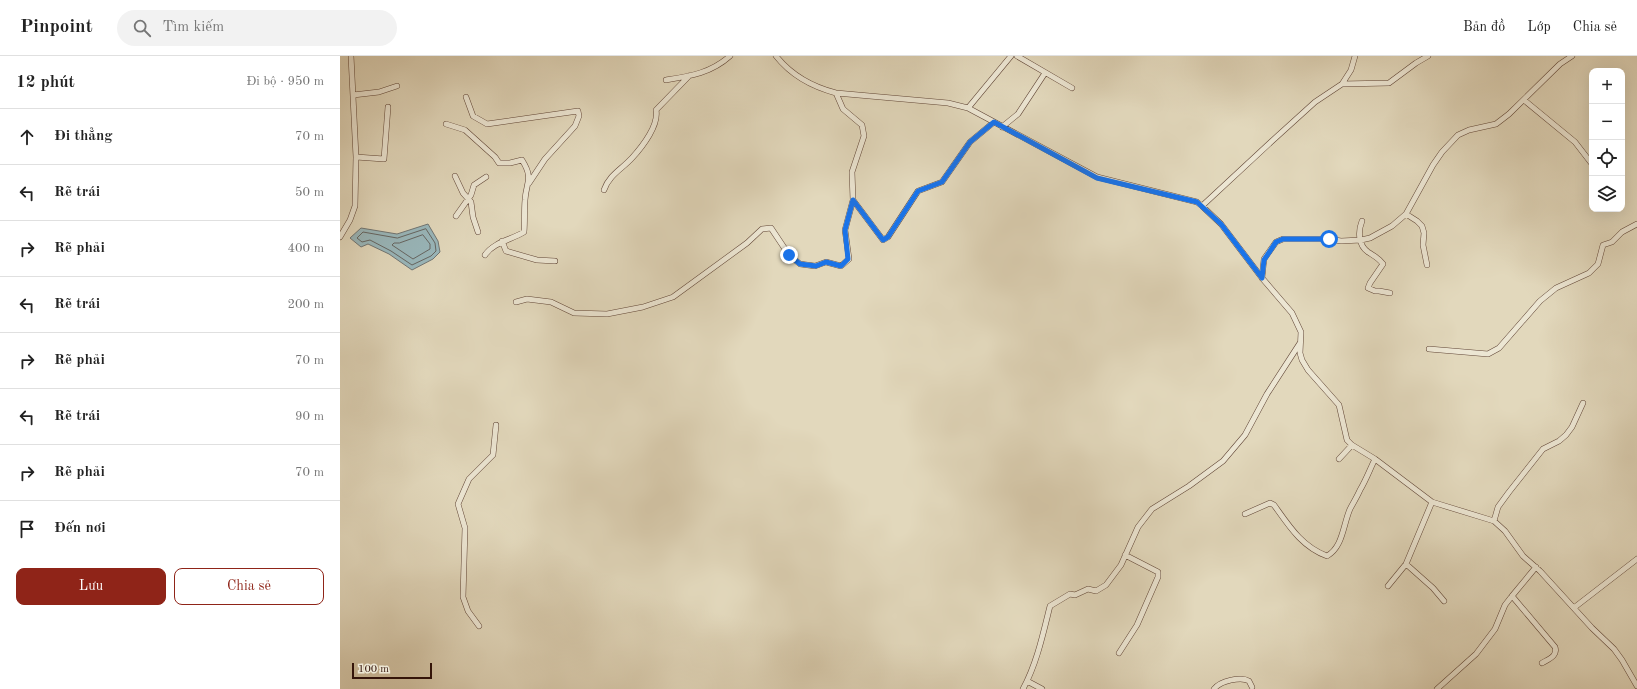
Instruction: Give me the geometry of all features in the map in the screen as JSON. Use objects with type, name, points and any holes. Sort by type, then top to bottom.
[{"type":"street","points":[[340,237],[354,210],[356,157],[351,56]]},
{"type":"street","points":[[666,80],[695,75],[720,65],[730,56]]},
{"type":"street","points":[[776,56],[796,75],[819,89],[836,93],[948,104],[968,108],[1097,178],[1197,202],[1221,224],[1262,278],[1292,313],[1301,332],[1300,354],[1302,360],[1308,370],[1339,405],[1347,440],[1352,446],[1374,459],[1432,502],[1494,521],[1505,531],[1523,556],[1536,567],[1556,590],[1575,607],[1592,628],[1614,648],[1637,686]]},
{"type":"street","points":[[968,108],[1011,56]]},
{"type":"street","points":[[1017,56],[1072,88]]},
{"type":"street","points":[[1202,206],[1315,102],[1342,84],[1351,70],[1355,56]]},
{"type":"street","points":[[1342,84],[1389,83],[1428,56]]},
{"type":"street","points":[[1262,278],[1264,260],[1276,242],[1283,239],[1329,239],[1341,241],[1361,240],[1377,235],[1392,226],[1406,214],[1433,165],[1449,143],[1458,135],[1469,130],[1496,124],[1524,100],[1560,64],[1572,56]]},
{"type":"street","points":[[1002,127],[1018,114],[1045,73]]},
{"type":"street","points":[[604,190],[606,182],[632,158],[652,131],[658,117],[656,110],[689,76]]},
{"type":"street","points":[[353,95],[379,92],[397,86]]},
{"type":"street","points":[[516,302],[527,299],[552,302],[574,313],[607,314],[642,307],[673,297],[747,243],[762,229],[771,228],[789,255],[800,264],[816,266],[826,262],[841,266],[848,259],[845,230],[853,200],[852,172],[864,136],[862,125],[843,109],[836,93]]},
{"type":"street","points":[[466,97],[474,116],[487,124],[578,111],[579,116],[575,126],[545,159],[529,183],[525,199],[524,232],[514,238],[502,241],[489,250],[485,255]]},
{"type":"street","points":[[1524,100],[1575,142],[1589,160]]},
{"type":"street","points":[[356,157],[384,159],[388,107]]},
{"type":"street","points":[[853,200],[883,240],[888,237],[918,191],[942,182],[970,142],[994,122]]},
{"type":"street","points":[[446,124],[465,130],[495,157],[499,163],[510,163],[522,160],[527,168],[529,183]]},
{"type":"street","points":[[454,176],[458,185],[471,202],[473,217],[478,232]]},
{"type":"street","points":[[456,216],[471,195],[474,185],[486,177]]},
{"type":"street","points":[[1406,214],[1422,226],[1427,264]]},
{"type":"street","points":[[1362,221],[1359,236],[1362,245],[1383,264],[1368,288],[1375,291],[1379,290],[1390,293]]},
{"type":"street","points":[[1429,349],[1488,354],[1499,348],[1540,301],[1556,288],[1589,272],[1598,264],[1604,245],[1612,242],[1622,232],[1637,224]]},
{"type":"street","points":[[502,241],[506,251],[537,260],[555,261]]},
{"type":"street","points":[[1023,689],[1042,638],[1050,606],[1070,594],[1075,595],[1088,589],[1096,592],[1106,585],[1121,565],[1138,527],[1152,509],[1189,486],[1223,461],[1245,435],[1267,394],[1301,342]]},
{"type":"street","points":[[1494,521],[1498,507],[1543,450],[1559,441],[1566,435],[1572,427],[1583,403]]},
{"type":"street","points":[[479,626],[468,611],[463,597],[465,528],[458,504],[469,479],[493,455],[496,425]]},
{"type":"street","points":[[1340,459],[1352,446]]},
{"type":"street","points":[[1245,514],[1270,503],[1274,505],[1292,529],[1310,548],[1327,556],[1333,553],[1344,532],[1345,520],[1374,459]]},
{"type":"street","points":[[1388,586],[1406,564],[1432,502]]},
{"type":"street","points":[[1119,653],[1137,625],[1158,577],[1158,572],[1125,555]]},
{"type":"street","points":[[1575,607],[1637,559]]},
{"type":"street","points":[[1406,564],[1433,588],[1444,601]]},
{"type":"street","points":[[1437,689],[1476,654],[1495,629],[1505,605],[1536,567]]},
{"type":"street","points":[[1512,596],[1555,647],[1555,654],[1542,663]]},
{"type":"street","points":[[1214,689],[1224,682],[1246,679],[1252,687]]},
{"type":"street","points":[[1027,681],[1042,689]]},
{"type":"water","points":[[428,224],[438,241],[440,252],[433,259],[412,270],[389,254],[368,244],[361,247],[350,238],[361,228],[397,234]]},
{"type":"route","points":[[789,255],[800,264],[816,266],[826,262],[841,266],[848,259],[845,230],[853,200],[883,240],[888,237],[918,191],[942,182],[970,142],[980,132],[994,122],[1097,178],[1197,202],[1221,224],[1262,278],[1264,260],[1276,242],[1283,239],[1329,239]]}]
